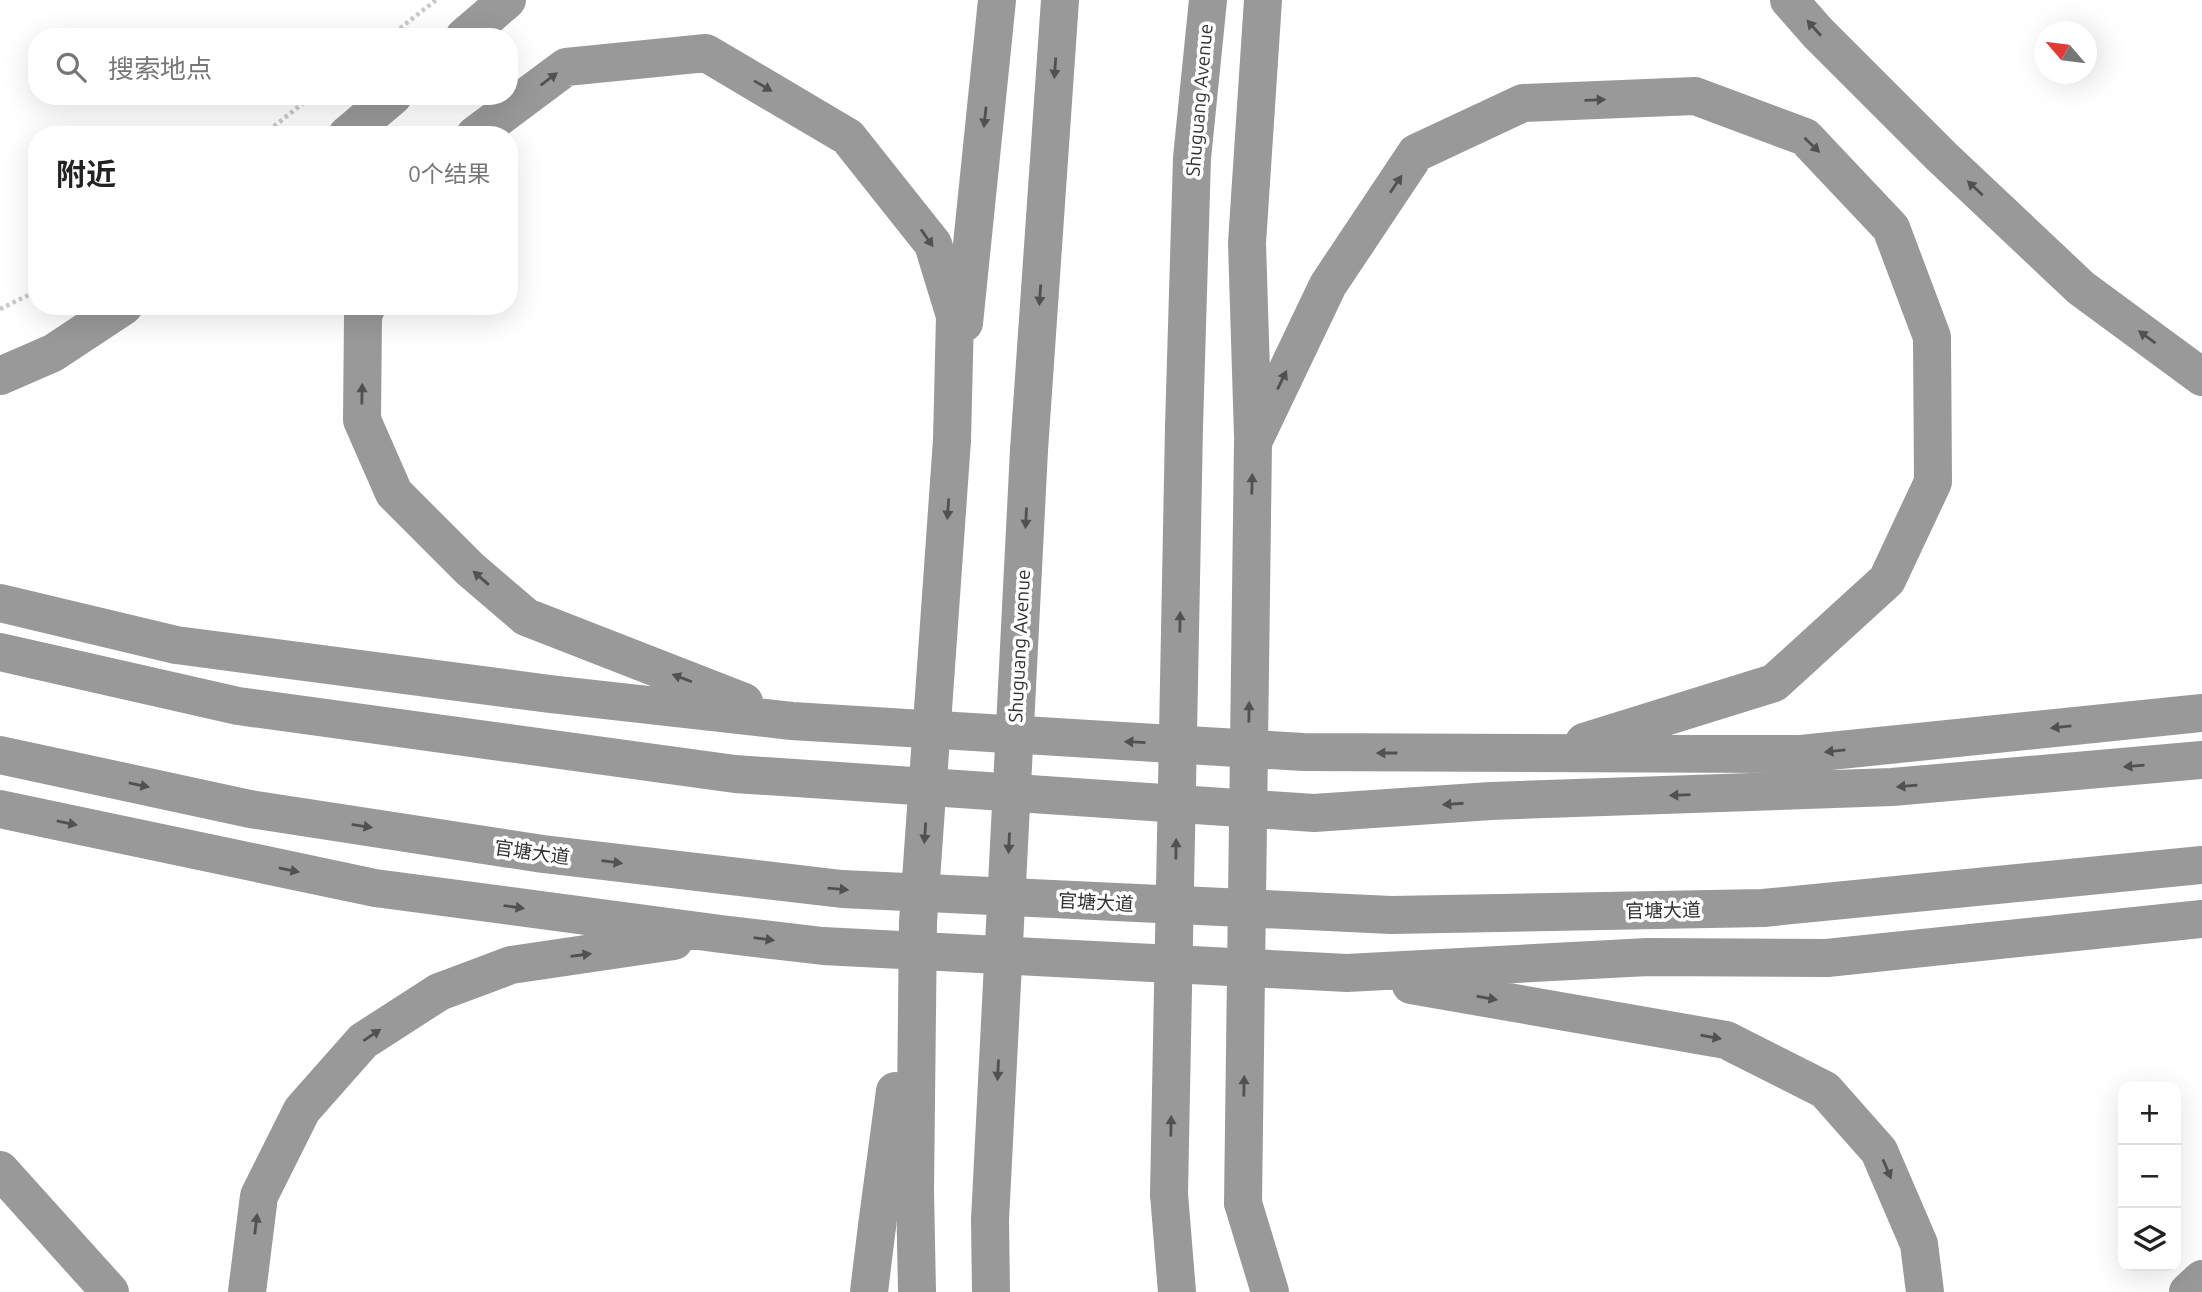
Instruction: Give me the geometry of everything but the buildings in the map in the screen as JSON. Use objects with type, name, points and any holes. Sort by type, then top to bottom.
[{"type":"highway","points":[[474,28],[507,0]]},
{"type":"highway","points":[[916,1292],[918,922],[953,440],[997,0]]},
{"type":"highway","name":"Shuguang Avenue","points":[[991,1292],[990,1220],[1029,450],[1060,0]]},
{"type":"highway","name":"Shuguang Avenue","points":[[1178,1292],[1169,1194],[1184,427],[1192,158],[1208,0]]},
{"type":"highway","points":[[1243,1292],[1253,442],[1247,243],[1263,0]]},
{"type":"highway","points":[[1789,0],[1818,33],[1941,156],[2081,288],[2202,377]]},
{"type":"highway","points":[[518,103],[566,67],[706,52],[848,137],[933,244],[955,316],[953,440]]},
{"type":"highway","points":[[1253,442],[1328,285],[1416,153],[1522,103],[1695,96],[1805,137],[1891,228],[1932,337],[1933,482],[1887,580],[1774,683],[1548,754]]},
{"type":"highway","points":[[358,126],[382,105]]},
{"type":"highway","points":[[487,126],[515,105]]},
{"type":"highway","points":[[0,376],[53,353],[110,315]]},
{"type":"highway","points":[[363,315],[362,420],[394,493],[470,569],[526,617],[792,721]]},
{"type":"highway","points":[[0,603],[176,645],[550,694],[792,721],[1303,752],[1801,754],[2202,713]]},
{"type":"highway","points":[[0,652],[238,706],[736,774],[1314,813],[1492,801],[1892,787],[2202,760]]},
{"type":"highway","name":"官塘大道","points":[[0,755],[263,811],[543,854],[855,890],[1391,915],[1763,908],[2202,865]]},
{"type":"highway","points":[[0,809],[374,888],[722,934],[823,946],[1347,974],[1648,957],[1827,958],[2202,919]]},
{"type":"highway","points":[[869,1292],[918,922]]},
{"type":"highway","points":[[247,1292],[259,1196],[302,1110],[363,1041],[439,992],[511,965],[722,934]]},
{"type":"highway","points":[[1347,974],[1726,1040],[1825,1090],[1879,1151],[1919,1244],[1925,1292]]},
{"type":"highway","points":[[0,1170],[110,1292]]},
{"type":"highway","points":[[1243,1203],[1270,1292]]},
{"type":"highway","points":[[2188,1292],[2202,1279]]},
{"type":"path","points":[[400,28],[436,0]]},
{"type":"path","points":[[274,126],[301,105]]},
{"type":"path","points":[[0,309],[28,295]]}]
